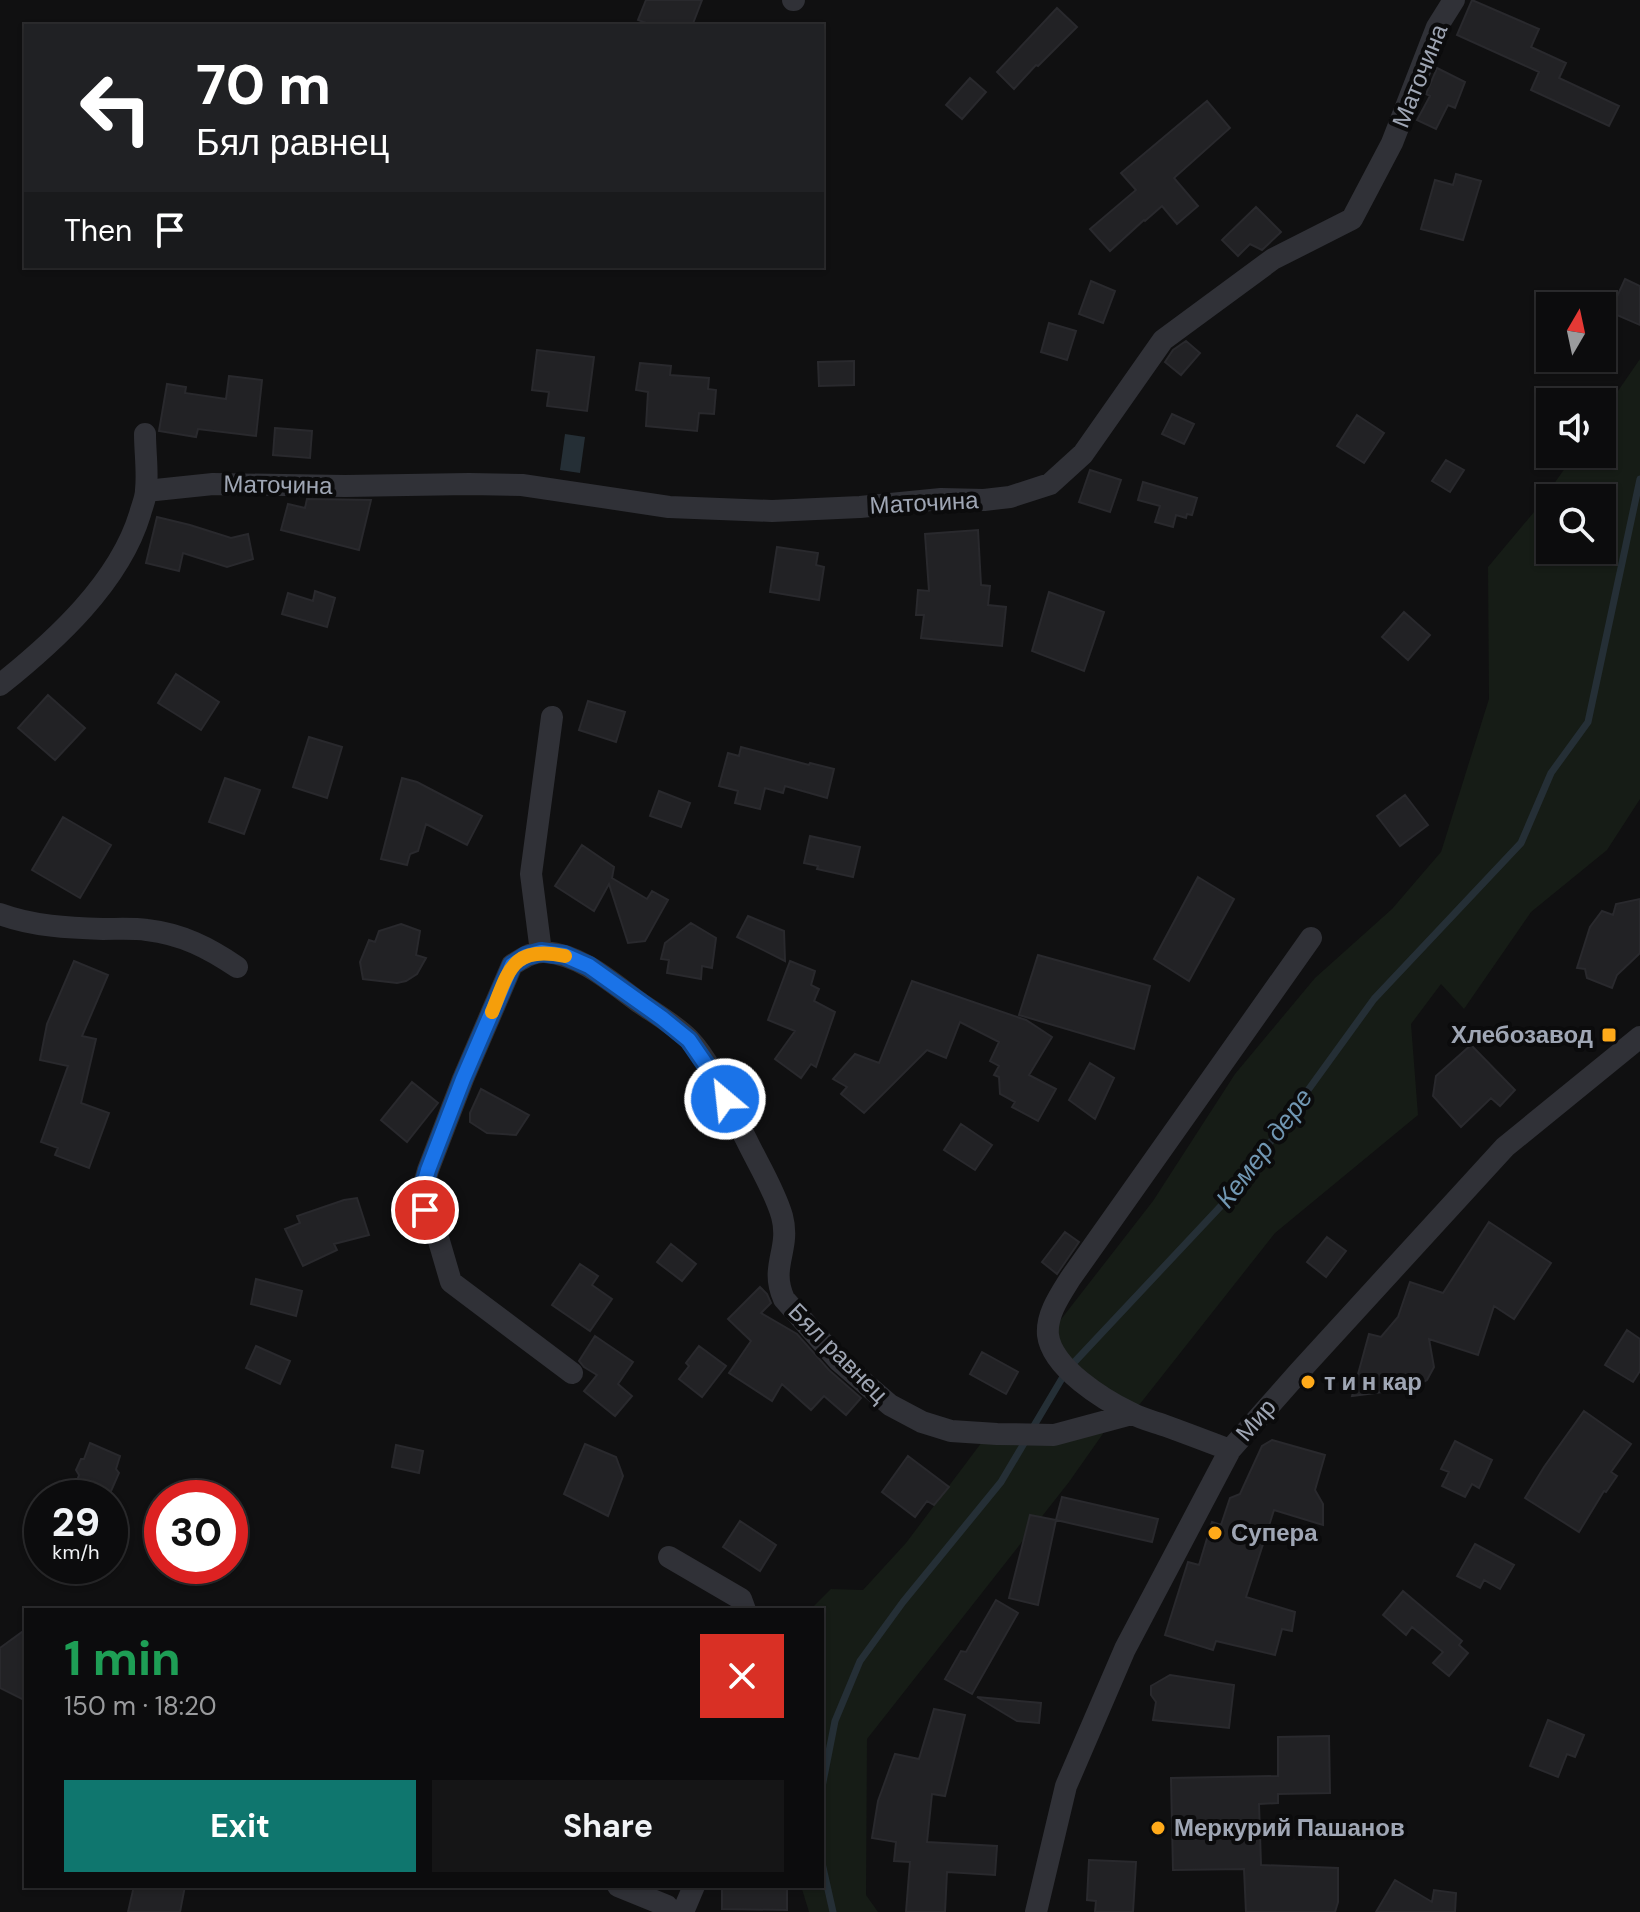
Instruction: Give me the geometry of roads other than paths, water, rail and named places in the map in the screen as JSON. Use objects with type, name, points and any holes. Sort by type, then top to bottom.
[{"type":"street","name":"Маточина","points":[[146,491],[213,484],[522,485],[669,507],[772,511],[941,499],[984,500],[1010,497],[1050,484],[1083,454],[1163,340],[1273,259],[1352,219],[1392,143],[1437,27],[1454,0]]},
{"type":"street","points":[[0,685],[53,638],[115,569],[135,530],[146,491],[145,434]]},
{"type":"street","points":[[552,717],[531,874],[541,952],[526,956],[512,965],[463,1079],[423,1188],[425,1210],[439,1241],[451,1282],[572,1373]]},
{"type":"street","points":[[0,914],[51,926],[147,929],[208,948],[237,967]]},
{"type":"street","points":[[1230,1450],[1132,1414],[1080,1381],[1067,1370],[1055,1351],[1048,1336],[1050,1319],[1057,1299],[1311,938]]},
{"type":"street","name":"Бял равнец","points":[[541,952],[564,955],[589,966],[671,1025],[689,1040],[703,1058],[774,1195],[782,1218],[785,1242],[777,1271],[778,1287],[784,1299],[839,1361],[890,1405],[922,1422],[951,1431],[997,1434],[1054,1435],[1132,1414]]},
{"type":"street","name":"Мир","points":[[1036,1912],[1066,1786],[1125,1649],[1230,1450],[1505,1147],[1640,1037]]},
{"type":"street","points":[[669,1557],[738,1594]]},
{"type":"street","points":[[623,1888],[667,1906],[672,1912]]},
{"type":"street","points":[[683,1912],[693,1888]]},
{"type":"waterway","name":"Кемер дере","points":[[1032,1429],[1067,1370],[1235,1191],[1374,999],[1521,843],[1551,773],[1588,722],[1640,479]]},
{"type":"waterway","name":"Кемер дере","points":[[824,1777],[835,1721],[860,1661],[903,1602],[1001,1482],[1026,1440]]},
{"type":"waterway","name":"Кемер дере","points":[[824,1872],[833,1912]]},
{"type":"place","name":"Хлебозавод","points":[[1609,1035]]},
{"type":"place","name":"т и н кар","points":[[1308,1382]]},
{"type":"place","name":"Супера","points":[[1215,1533]]},
{"type":"place","name":"Меркурий Пашанов","points":[[1158,1828]]}]
